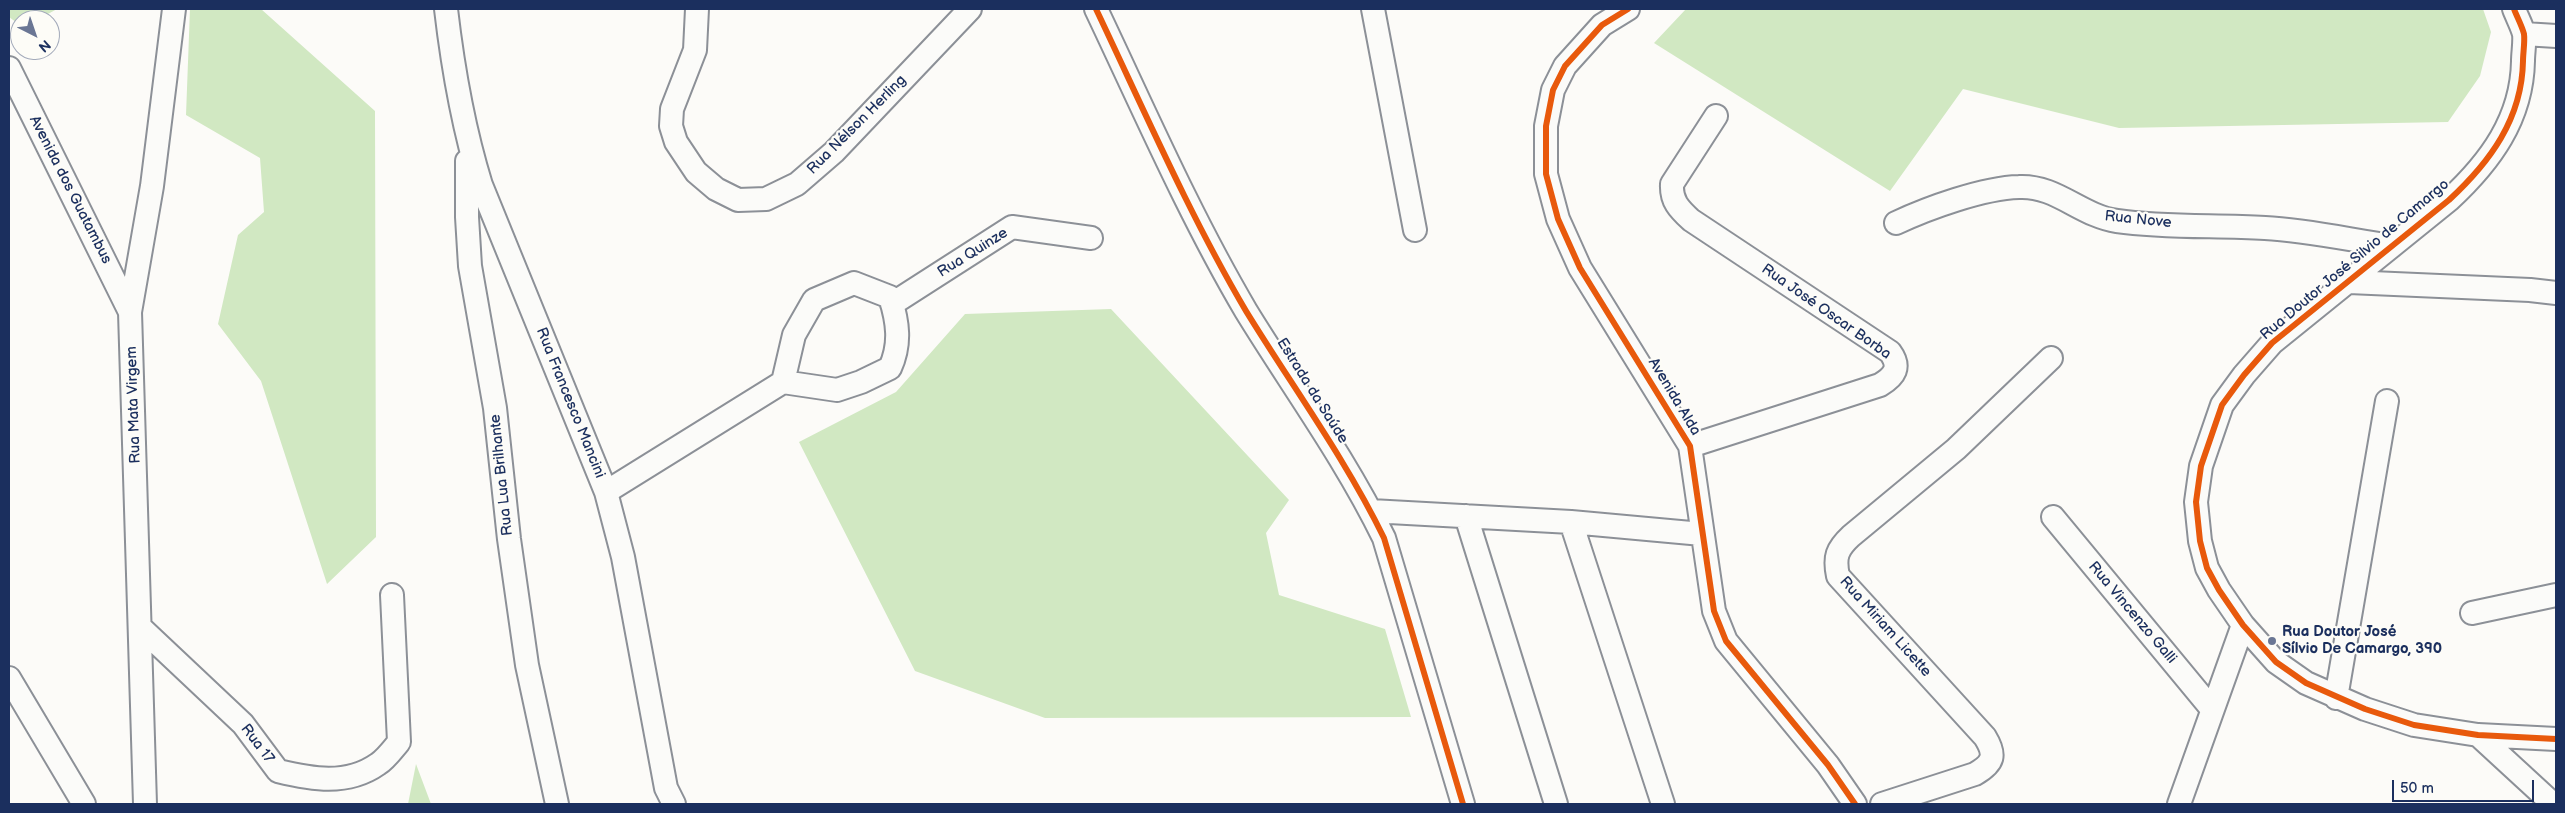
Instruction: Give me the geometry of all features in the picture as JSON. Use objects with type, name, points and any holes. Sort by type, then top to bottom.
[{"type":"street","name":"Rua Mata Virgem","points":[[145,804],[130,312],[152,186],[174,9]]},
{"type":"street","name":"Rua Francesco Mancini","points":[[446,9],[452,63],[468,143],[509,258],[606,492],[623,557],[666,788],[674,804]]},
{"type":"street","name":"Rua Nélson Herling","points":[[697,9],[695,50],[672,110],[671,126],[676,142],[696,172],[716,189],[738,200],[766,199],[797,184],[834,152],[970,9]]},
{"type":"street","name":"Estrada da Saúde","points":[[1096,9],[1193,215],[1246,311],[1371,511],[1384,538],[1463,804]]},
{"type":"street","points":[[1373,9],[1415,230]]},
{"type":"street","name":"Avenida Alda","points":[[1628,9],[1602,25],[1565,66],[1553,90],[1546,126],[1546,174],[1558,219],[1580,268],[1690,446],[1714,612],[1726,641],[1828,765],[1855,804]]},
{"type":"street","name":"Rua Doutor José Silvio de Camargo","points":[[2514,9],[2524,34],[2523,68],[2518,102],[2495,151],[2456,194],[2350,282],[2272,343],[2244,375],[2222,405],[2202,466],[2196,502],[2200,541],[2207,568],[2218,590],[2243,625],[2276,662],[2306,683],[2336,698],[2414,725],[2478,735],[2556,739]]},
{"type":"street","points":[[2524,34],[2556,36]]},
{"type":"street","name":"Avenida dos Guatambus","points":[[9,68],[130,312]]},
{"type":"street","name":"Rua José Oscar Borba","points":[[1690,446],[1880,385],[1891,379],[1897,370],[1896,361],[1890,352],[1691,220],[1676,206],[1671,195],[1672,184],[1716,116]]},
{"type":"street","name":"Rua Lua Brilhante","points":[[468,143],[466,217],[470,266],[495,408],[509,539],[527,665],[557,804]]},
{"type":"street","name":"Rua Nove","points":[[1896,223],[1918,212],[1970,197],[2020,186],[2044,190],[2088,213],[2118,221],[2267,228],[2392,246]]},
{"type":"street","name":"Rua Quinze","points":[[892,304],[1012,227],[1091,238]]},
{"type":"street","points":[[2350,282],[2530,290],[2556,293]]},
{"type":"street","points":[[606,492],[784,382],[837,390],[861,382],[890,368],[898,351],[895,312],[890,297],[854,283],[814,300],[794,335],[784,382]]},
{"type":"street","name":"Rua Miriam Licette","points":[[1882,804],[1976,774],[1986,768],[1992,758],[1992,748],[1985,737],[1838,576],[1834,562],[1838,548],[1956,449],[2051,358]]},
{"type":"street","points":[[2336,698],[2387,401]]},
{"type":"street","points":[[1371,511],[1571,522],[1702,534]]},
{"type":"street","points":[[1466,516],[1556,804]]},
{"type":"street","name":"Rua Vincenzo Galli","points":[[2053,517],[2212,708]]},
{"type":"street","points":[[1571,522],[1663,804]]},
{"type":"street","name":"Rua 17","points":[[140,627],[243,724],[278,771],[317,780],[348,777],[378,764],[399,742],[392,595]]},
{"type":"street","points":[[2472,613],[2556,595]]},
{"type":"street","points":[[2179,804],[2243,625]]},
{"type":"street","points":[[9,678],[84,804]]},
{"type":"street","points":[[2478,735],[2553,804]]},
{"type":"green space","points":[[9,9],[57,9],[10,10],[9,17]]},
{"type":"green space","points":[[190,9],[261,9],[375,111],[376,537],[327,584],[261,381],[218,324],[238,235],[264,212],[260,158],[186,115]]},
{"type":"green space","points":[[1686,9],[2483,9],[2491,32],[2480,76],[2448,122],[2119,128],[1963,89],[1890,191],[1654,43]]},
{"type":"green space","points":[[1111,309],[1289,500],[1266,533],[1279,595],[1385,629],[1411,717],[1045,718],[915,671],[799,442],[896,392],[965,314]]},
{"type":"green space","points":[[416,764],[431,804],[408,804]]},
{"type":"cycle path","points":[[1096,9],[1168,162],[1225,274],[1246,311],[1352,479],[1384,538],[1463,804]]},
{"type":"cycle path","points":[[1628,9],[1602,25],[1565,66],[1553,90],[1546,126],[1546,174],[1558,219],[1580,268],[1690,446],[1714,611],[1726,641],[1828,765],[1855,804]]},
{"type":"cycle path","points":[[2514,9],[2524,34],[2521,82],[2517,102],[2501,138],[2478,170],[2449,200],[2272,343],[2244,375],[2222,405],[2201,466],[2196,502],[2200,541],[2207,568],[2219,590],[2243,625],[2276,662],[2306,683],[2365,709],[2414,725],[2478,735],[2556,739]]},
{"type":"place","name":"Rua Doutor José Sílvio De Camargo, 390","points":[[2272,641]]}]
